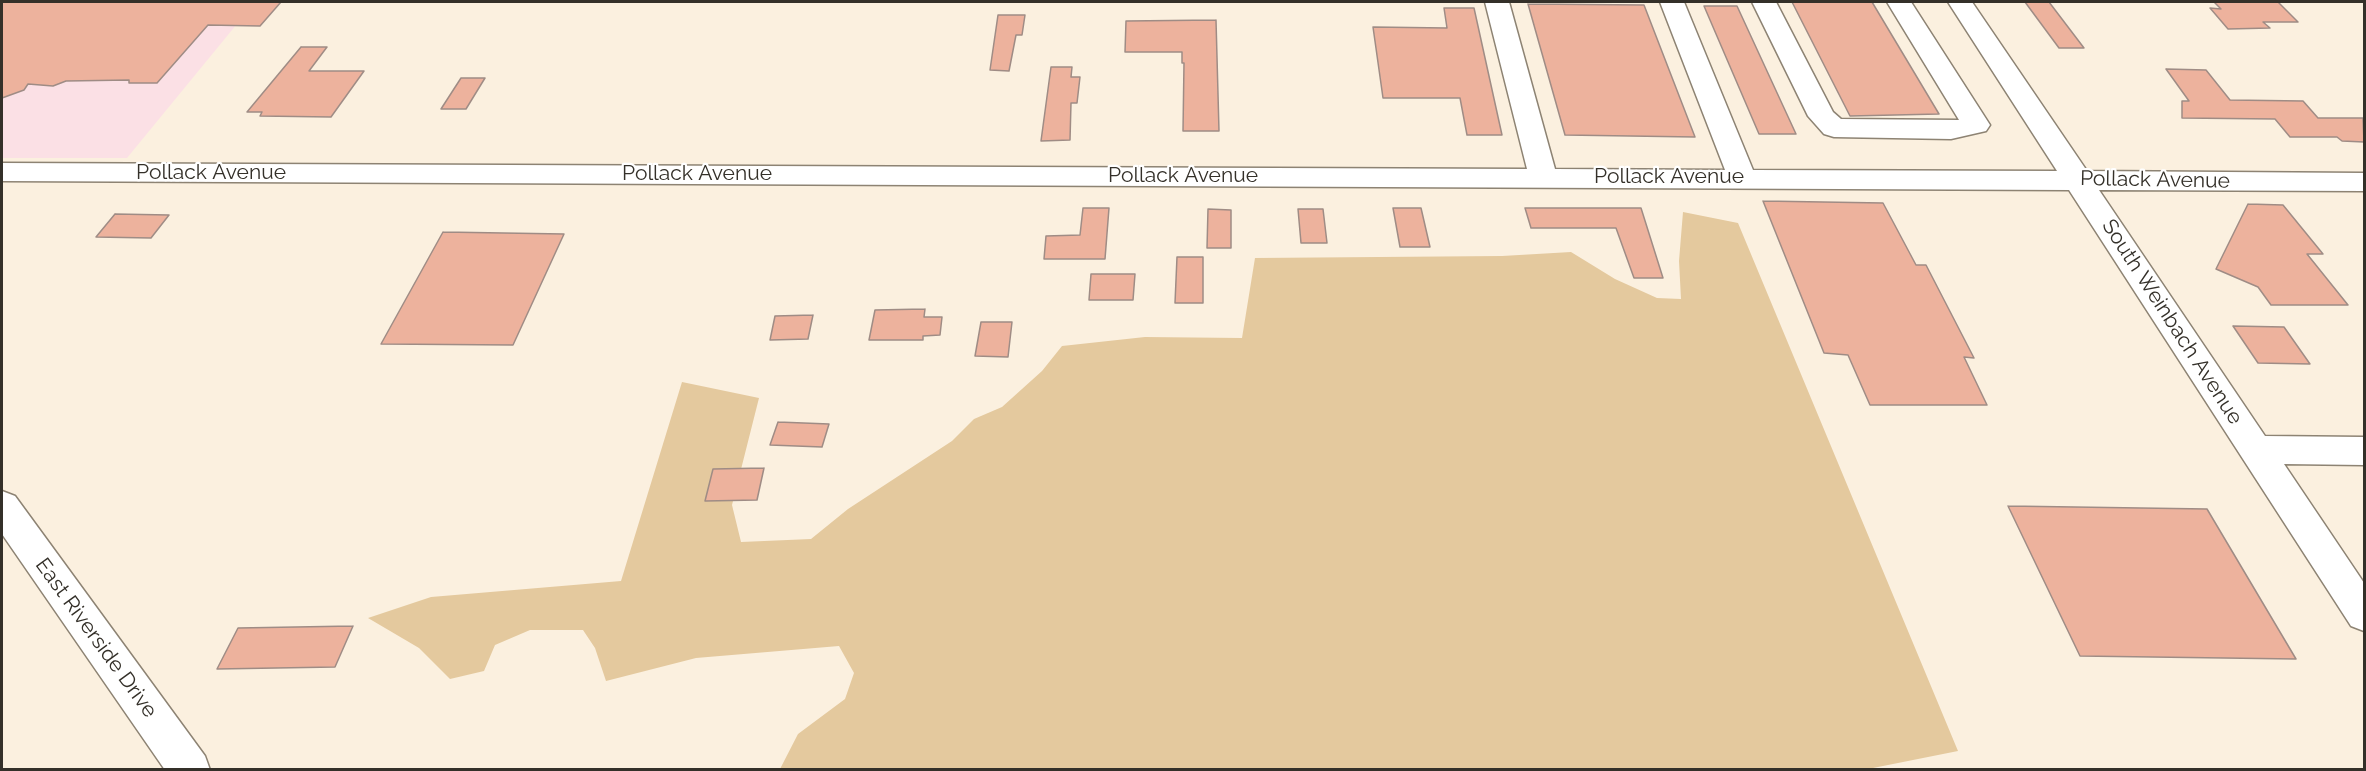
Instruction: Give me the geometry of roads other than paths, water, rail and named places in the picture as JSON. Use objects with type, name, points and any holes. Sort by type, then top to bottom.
[{"type":"street","points":[[1497,2],[1543,177]]},
{"type":"street","points":[[1671,2],[1743,177]]},
{"type":"street","points":[[1764,2],[1822,116],[1834,129],[1951,130],[1976,125],[1899,2]]},
{"type":"street","name":"South Weinbach Avenue","points":[[1960,2],[2364,614]]},
{"type":"street","name":"Pollack Avenue","points":[[2,172],[1743,177],[2364,182]]},
{"type":"street","points":[[2257,450],[2364,451]]},
{"type":"street","name":"East Riverside Drive","points":[[2,506],[179,768]]}]
